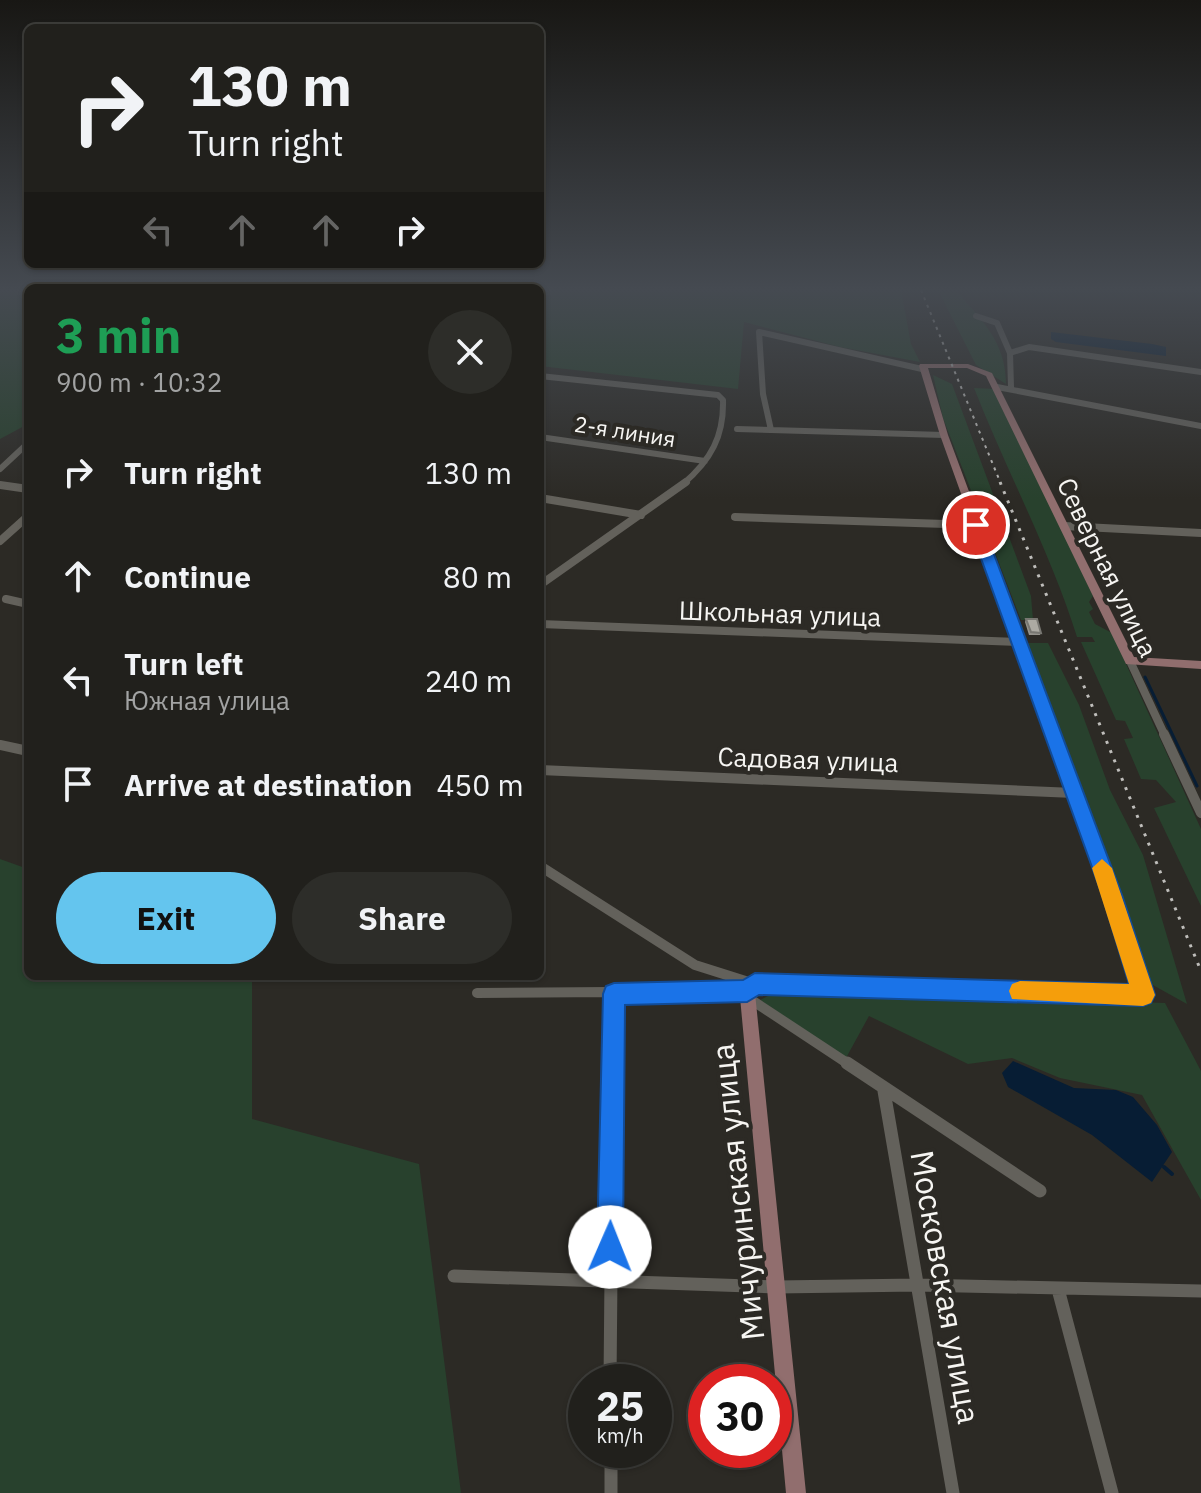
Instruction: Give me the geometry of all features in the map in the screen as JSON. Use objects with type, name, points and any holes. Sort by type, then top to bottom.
[{"type":"street","points":[[761,360],[763,394],[771,430]]},
{"type":"street","points":[[881,360],[922,369],[929,364],[982,371],[997,387],[1011,387],[1201,426]]},
{"type":"street","points":[[1010,360],[1011,387]]},
{"type":"street","points":[[1122,360],[1201,372]]},
{"type":"street","points":[[477,993],[750,991],[1143,995],[922,369]]},
{"type":"street","points":[[544,376],[718,395],[723,400],[723,428],[705,461],[686,483],[599,540],[544,581]]},
{"type":"street","name":"Северная улица","points":[[997,387],[1196,794],[1201,813]]},
{"type":"street","points":[[737,429],[944,435]]},
{"type":"street","name":"2-я линия","points":[[544,438],[705,461]]},
{"type":"street","points":[[0,469],[24,447]]},
{"type":"street","points":[[0,485],[24,488]]},
{"type":"street","points":[[544,499],[641,515]]},
{"type":"street","points":[[735,517],[976,525]]},
{"type":"street","points":[[0,541],[24,520]]},
{"type":"street","points":[[1064,526],[1201,533]]},
{"type":"street","points":[[544,573],[550,576]]},
{"type":"street","points":[[6,599],[24,603]]},
{"type":"street","name":"Школьная улица","points":[[544,624],[1019,642]]},
{"type":"street","points":[[1130,661],[1201,665]]},
{"type":"street","points":[[0,745],[24,750]]},
{"type":"street","name":"Садовая улица","points":[[544,770],[1074,793]]},
{"type":"street","points":[[544,869],[695,965],[750,991],[884,1091],[1040,1191]]},
{"type":"street","name":"Мичуринская улица","points":[[750,991],[796,1493]]},
{"type":"street","points":[[610,1364],[614,994]]},
{"type":"street","name":"Московская улица","points":[[884,1091],[953,1493]]},
{"type":"street","points":[[454,1276],[777,1287],[917,1285],[1201,1291]]},
{"type":"street","points":[[1058,1289],[1112,1493]]},
{"type":"street","points":[[611,1468],[611,1493]]},
{"type":"green space","points":[[0,360],[24,360],[24,426],[0,439]]},
{"type":"green space","points":[[544,360],[741,360],[738,389],[544,366]]},
{"type":"green space","points":[[973,360],[1003,360],[1006,384],[976,365]]},
{"type":"green space","points":[[933,375],[952,384],[1031,596],[1033,620],[1021,620],[943,418]]},
{"type":"green space","points":[[974,388],[995,389],[1093,596],[1089,602],[1093,609],[1089,612],[1095,624],[1112,633],[1201,829],[1201,906],[1154,808],[1176,802],[1156,780],[1141,779],[1124,739],[1133,738],[1125,721],[1116,720],[1081,642],[1095,642],[1092,637],[1077,637],[1054,574]]},
{"type":"green space","points":[[1027,643],[1048,643],[1079,705],[1110,790],[1143,855],[1187,1004],[1151,984]]},
{"type":"green space","points":[[0,859],[24,868],[24,980],[252,980],[252,1119],[419,1164],[461,1493],[0,1493]]},
{"type":"green space","points":[[780,990],[1165,1003],[1201,1071],[1201,1200],[1142,1095],[1060,1078],[1012,1058],[968,1064],[869,1016],[846,1058],[760,1000]]},
{"type":"water","points":[[1013,1061],[1074,1088],[1116,1090],[1133,1097],[1157,1125],[1172,1152],[1152,1182],[1092,1135],[1008,1087],[1002,1073]]},
{"type":"building","points":[[1026,619],[1037,619],[1041,633],[1031,632]]},
{"type":"waterway","points":[[1145,677],[1197,786]]},
{"type":"waterway","points":[[1164,1167],[1172,1174]]},
{"type":"railway","points":[[950,360],[1001,484]]},
{"type":"railway","points":[[1000,482],[1201,971]]},
{"type":"slow traffic","points":[[1020,991],[1143,995],[1102,868]]},
{"type":"route","points":[[610,1247],[614,994],[747,991],[755,984],[1143,995],[1112,895],[976,525]]}]
